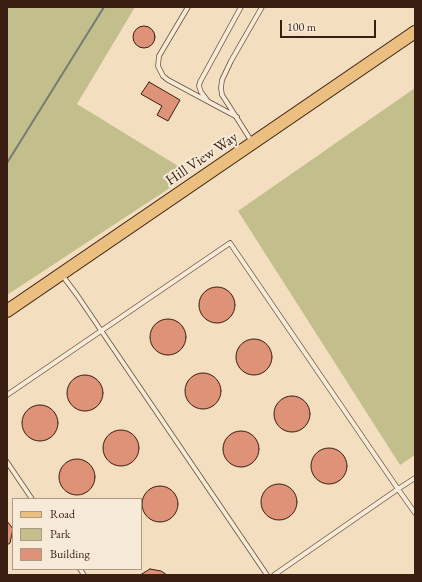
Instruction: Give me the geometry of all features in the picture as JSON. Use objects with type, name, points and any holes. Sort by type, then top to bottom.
[{"type":"main road","name":"Hill View Way","points":[[7,311],[415,32]]},
{"type":"lane","points":[[188,7],[159,56],[158,66],[163,76],[168,80],[237,117]]},
{"type":"lane","points":[[208,102],[201,92],[199,86],[200,82],[241,7]]},
{"type":"lane","points":[[253,144],[222,95],[222,80],[262,7]]},
{"type":"lane","points":[[7,395],[230,243],[415,513]]},
{"type":"lane","points":[[61,274],[77,295],[266,575]]},
{"type":"lane","points":[[7,462],[31,498]]},
{"type":"lane","points":[[274,575],[415,478]]},
{"type":"green space","points":[[7,7],[135,7],[77,104],[191,174],[7,295]]},
{"type":"green space","points":[[415,88],[415,455],[400,465],[238,211]]},
{"type":"building","points":[[144,26],[148,27],[154,33],[154,41],[148,47],[144,48],[140,47],[134,41],[133,37],[134,33],[140,27]]},
{"type":"building","points":[[149,82],[180,100],[168,121],[157,115],[162,106],[141,94]]},
{"type":"building","points":[[221,287],[230,292],[234,298],[234,312],[230,318],[221,323],[213,323],[204,318],[200,312],[199,301],[204,292],[210,288]]},
{"type":"building","points":[[172,319],[181,324],[185,330],[185,344],[181,350],[172,355],[164,355],[155,350],[151,344],[150,333],[155,324],[161,320]]},
{"type":"building","points":[[258,339],[267,344],[271,350],[271,364],[267,370],[258,375],[250,375],[241,370],[237,364],[236,353],[241,344],[247,340]]},
{"type":"building","points":[[207,373],[216,378],[220,384],[220,398],[216,404],[207,409],[199,409],[190,404],[186,398],[185,387],[190,378],[196,374]]},
{"type":"building","points":[[89,375],[98,380],[102,386],[102,400],[98,406],[89,411],[81,411],[72,406],[68,400],[67,389],[72,380],[78,376]]},
{"type":"building","points":[[296,396],[305,401],[309,407],[309,421],[305,427],[296,432],[288,432],[279,427],[275,421],[274,410],[279,401],[285,397]]},
{"type":"building","points":[[44,405],[53,410],[57,416],[57,430],[53,436],[44,441],[36,441],[27,436],[23,430],[22,419],[27,410],[33,406]]},
{"type":"building","points":[[125,430],[134,435],[138,441],[138,455],[134,461],[125,466],[117,466],[108,461],[104,455],[103,444],[108,435],[114,431]]},
{"type":"building","points":[[245,431],[254,436],[258,442],[258,456],[254,462],[245,467],[237,467],[228,462],[224,456],[223,445],[228,436],[234,432]]},
{"type":"building","points":[[333,448],[342,453],[346,459],[346,473],[342,479],[333,484],[325,484],[316,479],[312,473],[311,462],[316,453],[322,449]]},
{"type":"building","points":[[81,459],[90,464],[94,470],[94,484],[90,490],[81,495],[73,495],[64,490],[60,484],[59,473],[64,464],[70,460]]},
{"type":"building","points":[[283,484],[292,489],[296,495],[296,509],[292,515],[283,520],[275,520],[266,515],[262,509],[261,498],[266,489],[272,485]]},
{"type":"building","points":[[164,486],[173,491],[177,497],[177,511],[173,517],[164,522],[156,522],[147,517],[143,511],[142,500],[147,491],[153,487]]},
{"type":"building","points":[[7,521],[12,528],[12,534],[10,543],[7,545]]},
{"type":"building","points":[[150,569],[161,571],[167,575],[140,575]]},
{"type":"waterway","points":[[7,163],[104,7]]}]
